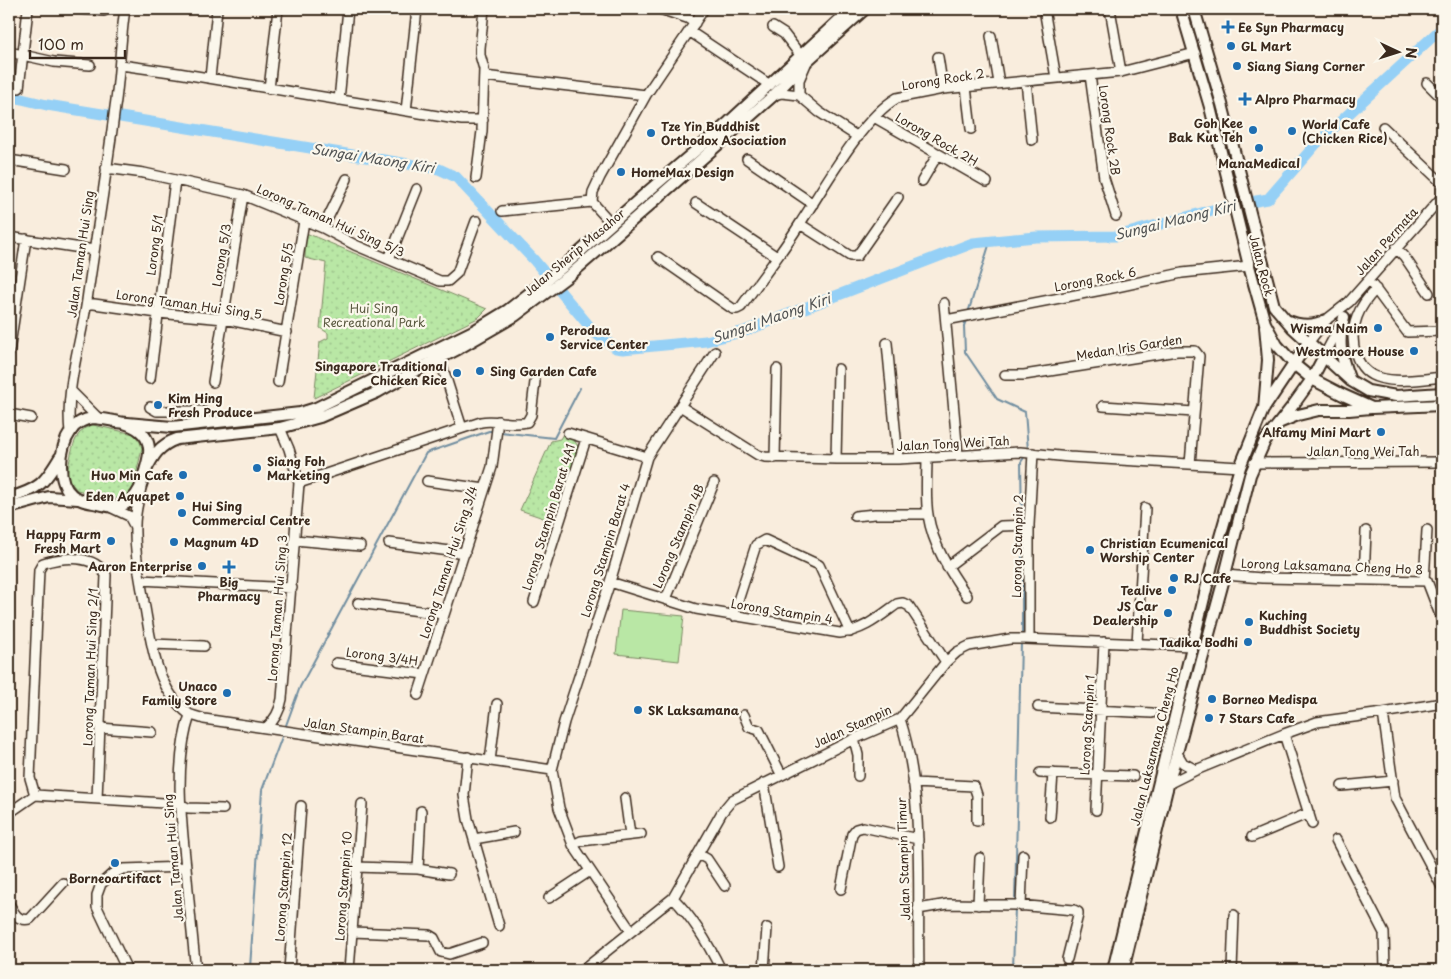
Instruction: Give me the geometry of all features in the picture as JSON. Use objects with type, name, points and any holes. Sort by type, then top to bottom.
[{"type":"main road","name":"Jalan Sherip Masahor","points":[[145,472],[154,454],[160,448],[177,439],[280,428],[306,422],[337,411],[378,392],[494,329],[540,298],[571,274],[774,95],[804,58],[850,9]]},
{"type":"main road","name":"Jalan Sherip Masahor","points":[[116,422],[172,427],[300,413],[316,408],[475,330],[508,310],[564,266],[770,85],[777,86],[804,62],[804,58],[865,9]]},
{"type":"main road","name":"Jalan Rock","points":[[1181,9],[1195,52],[1249,266],[1265,322],[1277,345],[1295,365],[1312,379],[1372,408],[1442,404]]},
{"type":"main road","name":"Jalan Rock","points":[[1194,9],[1246,193],[1268,289],[1274,306],[1283,319],[1308,343],[1351,381],[1368,391],[1396,396],[1442,393]]},
{"type":"main road","points":[[1344,317],[1340,343],[1343,362],[1351,381]]},
{"type":"main road","points":[[1283,319],[1309,325],[1318,324],[1326,320]]},
{"type":"main road","points":[[1264,410],[1268,360],[1265,322]]},
{"type":"main road","name":"Jalan Laksamana Cheng Ho","points":[[1113,970],[1192,646],[1223,524],[1240,467],[1264,410],[1308,343]]},
{"type":"main road","name":"Jalan Laksamana Cheng Ho","points":[[1123,970],[1168,784],[1222,588],[1250,475],[1265,441],[1312,379],[1324,356]]},
{"type":"main road","points":[[1278,423],[1298,415],[1319,410],[1372,408]]},
{"type":"main road","points":[[9,498],[38,487],[62,455],[70,432],[82,421],[93,418],[116,422],[137,428],[145,436],[149,447],[141,487],[137,494],[125,504],[118,507],[110,507],[79,499],[49,498],[9,508]]},
{"type":"main road","points":[[62,455],[62,477],[70,493],[79,499]]},
{"type":"main road","points":[[1192,646],[1199,644],[1214,599],[1222,588]]},
{"type":"street","points":[[19,88],[28,9]]},
{"type":"street","points":[[80,9],[104,12]]},
{"type":"street","name":"Jalan Taman Hui Sing","points":[[70,432],[68,417],[71,391],[87,303],[115,108],[125,9]]},
{"type":"street","points":[[210,78],[216,9]]},
{"type":"street","points":[[269,89],[278,9]]},
{"type":"street","points":[[339,100],[348,9]]},
{"type":"street","points":[[406,111],[417,9]]},
{"type":"street","points":[[476,178],[483,120],[484,76],[480,48],[484,9]]},
{"type":"street","points":[[660,9],[687,18],[692,27],[770,85]]},
{"type":"street","points":[[611,223],[592,202],[593,192],[646,95],[704,9]]},
{"type":"street","points":[[1044,9],[1056,78]]},
{"type":"street","points":[[1110,9],[1121,72]]},
{"type":"street","points":[[773,27],[784,34],[804,58],[799,80],[799,95]]},
{"type":"street","points":[[991,36],[999,83]]},
{"type":"street","points":[[9,52],[54,62],[90,65]]},
{"type":"street","name":"Lorong Rock 2","points":[[658,257],[733,309],[738,309],[800,224],[858,136],[883,107],[898,98],[966,86],[1121,72],[1195,52]]},
{"type":"street","points":[[938,58],[943,89]]},
{"type":"street","points":[[120,65],[462,120],[483,120]]},
{"type":"street","name":"Lorong Rock 2B","points":[[1090,75],[1104,178],[1116,216]]},
{"type":"street","points":[[484,76],[646,95]]},
{"type":"street","points":[[1026,81],[1032,140]]},
{"type":"street","points":[[1427,83],[1442,98]]},
{"type":"street","points":[[966,86],[971,129]]},
{"type":"street","points":[[774,95],[791,93],[799,95],[819,112],[858,136]]},
{"type":"street","name":"Lorong Rock 2H","points":[[874,117],[987,182]]},
{"type":"street","points":[[1383,127],[1442,183]]},
{"type":"street","points":[[922,181],[938,154]]},
{"type":"street","points":[[747,159],[813,204]]},
{"type":"street","points":[[9,160],[66,169]]},
{"type":"street","name":"Lorong Taman Hui Sing 5/3","points":[[106,168],[144,173],[243,195],[323,228],[389,260],[440,281],[448,281],[457,273],[477,221]]},
{"type":"street","points":[[323,228],[346,179]]},
{"type":"street","name":"Lorong 5/1","points":[[150,379],[175,180]]},
{"type":"street","points":[[389,260],[416,189]]},
{"type":"street","name":"Lorong 5/3","points":[[212,382],[224,320],[243,195]]},
{"type":"street","points":[[800,224],[850,256],[857,256],[898,197]]},
{"type":"street","points":[[502,211],[592,202]]},
{"type":"street","points":[[696,203],[777,257]]},
{"type":"street","name":"Jalan Permata","points":[[1308,343],[1326,320],[1348,302],[1396,248],[1440,203]]},
{"type":"street","name":"Lorong 5/5","points":[[278,382],[304,221]]},
{"type":"street","points":[[9,237],[94,250]]},
{"type":"street","points":[[9,352],[26,239]]},
{"type":"street","points":[[1396,248],[1404,256],[1429,293]]},
{"type":"street","name":"Lorong Rock 6","points":[[946,320],[1182,273],[1249,266]]},
{"type":"street","points":[[1368,280],[1407,332],[1442,331]]},
{"type":"street","points":[[1376,289],[1365,300],[1353,329],[1354,349],[1360,366],[1371,375],[1381,379],[1442,377]]},
{"type":"street","points":[[1324,356],[1344,317],[1348,302]]},
{"type":"street","name":"Lorong Taman Hui Sing 5","points":[[87,303],[224,320],[287,332]]},
{"type":"street","points":[[944,303],[958,455]]},
{"type":"street","points":[[887,343],[898,459]]},
{"type":"street","name":"Medan Iris Garden","points":[[1006,375],[1024,375],[1177,351],[1195,351],[1198,356],[1190,464]]},
{"type":"street","name":"Lorong Stampin Barat 4","points":[[552,770],[564,722],[610,582],[647,457],[715,352]]},
{"type":"street","points":[[440,359],[462,428]]},
{"type":"street","points":[[775,458],[777,369]]},
{"type":"street","points":[[836,459],[838,369]]},
{"type":"street","points":[[299,483],[488,420],[498,423],[520,423],[529,419],[532,415],[535,382]]},
{"type":"street","points":[[71,391],[100,419]]},
{"type":"street","name":"Jalan Tong Wei Tah","points":[[680,406],[758,455],[775,458],[898,459],[1027,453],[1240,467]]},
{"type":"street","points":[[1102,406],[1194,412]]},
{"type":"street","points":[[150,407],[158,411],[170,412],[201,411],[204,412],[206,423]]},
{"type":"street","points":[[9,414],[32,418]]},
{"type":"street","name":"Lorong Taman Hui Sing 3/4","points":[[418,695],[492,467],[498,423]]},
{"type":"street","name":"Lorong Taman Hui Sing 3","points":[[266,728],[274,721],[280,710],[282,699],[299,483],[289,449],[280,428]]},
{"type":"street","points":[[568,433],[647,457]]},
{"type":"street","name":"Lorong Stampin Barat 4A1","points":[[534,602],[586,439]]},
{"type":"street","name":"Lorong Stampin 2","points":[[1027,453],[1027,639]]},
{"type":"street","points":[[927,457],[928,514],[934,540],[947,566],[967,596]]},
{"type":"street","name":"Jalan Tong Wei Tah","points":[[1254,463],[1442,462]]},
{"type":"street","points":[[427,481],[485,489]]},
{"type":"street","name":"Lorong Stampin 4B","points":[[666,599],[714,483]]},
{"type":"street","points":[[141,487],[135,528],[141,580],[152,644],[160,672],[166,684],[180,705],[190,715]]},
{"type":"street","points":[[110,507],[129,516],[135,528]]},
{"type":"street","points":[[1137,643],[1145,508]]},
{"type":"street","points":[[855,516],[928,514]]},
{"type":"street","points":[[947,566],[1001,526],[1027,525]]},
{"type":"street","points":[[1424,581],[1427,530]]},
{"type":"street","points":[[1364,580],[1366,531]]},
{"type":"street","points":[[294,540],[360,546]]},
{"type":"street","points":[[732,616],[756,545],[765,540],[819,565],[850,632]]},
{"type":"street","points":[[388,543],[464,553]]},
{"type":"street","name":"Lorong Taman Hui Sing 2/1","points":[[35,795],[30,778],[39,570],[43,563],[54,560],[74,559],[89,560],[102,567],[106,575],[97,799]]},
{"type":"street","name":"Lorong Laksamana Cheng Ho 8","points":[[1225,575],[1262,578],[1429,582],[1442,620]]},
{"type":"street","points":[[141,580],[292,588]]},
{"type":"street","name":"Lorong Stampin 4","points":[[610,582],[696,609],[840,633],[862,628],[897,604],[903,603],[909,606],[946,662]]},
{"type":"street","points":[[358,603],[443,614]]},
{"type":"street","name":"Jalan Stampin","points":[[589,968],[631,931],[673,898],[726,805],[738,796],[781,774],[900,719],[946,662],[957,652],[969,646],[1010,639],[1192,646]]},
{"type":"street","name":"Lorong Stampin 1","points":[[1096,810],[1096,775],[1104,642]]},
{"type":"street","points":[[152,644],[204,646]]},
{"type":"street","name":"Lorong 3/4H","points":[[336,663],[424,674]]},
{"type":"street","points":[[1168,784],[1196,770],[1317,722],[1442,703]]},
{"type":"street","points":[[490,761],[497,704]]},
{"type":"street","points":[[1038,707],[1152,713]]},
{"type":"street","points":[[1383,713],[1398,803],[1442,887]]},
{"type":"street","name":"Jalan Taman Hui Sing","points":[[190,715],[180,771],[180,804],[196,969]]},
{"type":"street","name":"Jalan Stampin Barat","points":[[190,715],[204,719],[552,770]]},
{"type":"street","points":[[744,715],[748,727],[759,730],[781,774]]},
{"type":"street","name":"Jalan Stampin Timur","points":[[900,719],[905,736],[913,783],[918,839],[920,970]]},
{"type":"street","points":[[100,728],[152,732]]},
{"type":"street","points":[[1284,734],[1312,824]]},
{"type":"street","points":[[854,739],[858,755],[858,776]]},
{"type":"street","points":[[1177,754],[1183,763],[1196,770]]},
{"type":"street","points":[[468,758],[464,795],[468,819],[498,926]]},
{"type":"street","points":[[552,770],[559,808],[573,845],[631,931]]},
{"type":"street","points":[[1040,773],[1133,776]]},
{"type":"street","points":[[1050,817],[1053,773]]},
{"type":"street","points":[[1342,786],[1393,781]]},
{"type":"street","points":[[764,783],[778,867]]},
{"type":"street","points":[[913,783],[974,786],[977,795],[977,821]]},
{"type":"street","points":[[9,813],[35,795],[180,804],[188,808],[223,809]]},
{"type":"street","points":[[626,798],[630,835]]},
{"type":"street","name":"Lorong Stampin 10","points":[[349,970],[362,804]]},
{"type":"street","name":"Lorong Stampin 12","points":[[289,970],[301,806]]},
{"type":"street","points":[[418,869],[421,811]]},
{"type":"street","points":[[1252,837],[1309,813]]},
{"type":"street","points":[[841,890],[852,834],[856,829],[863,827],[918,839]]},
{"type":"street","points":[[474,840],[514,832]]},
{"type":"street","points":[[573,845],[581,841],[641,834]]},
{"type":"street","points":[[1336,840],[1384,933],[1385,970]]},
{"type":"street","points":[[698,854],[707,859],[725,886]]},
{"type":"street","points":[[1016,905],[1023,856]]},
{"type":"street","points":[[978,905],[980,858]]},
{"type":"street","points":[[127,970],[97,907],[97,895],[101,884],[112,874],[123,869],[186,867]]},
{"type":"street","points":[[356,867],[418,869],[449,874]]},
{"type":"street","points":[[550,898],[590,871]]},
{"type":"street","points":[[9,904],[19,919],[30,919],[63,883]]},
{"type":"street","points":[[673,898],[682,907],[712,952],[721,970]]},
{"type":"street","points":[[918,909],[948,904],[1016,905],[1074,910],[1078,912],[1078,915],[1067,959]]},
{"type":"street","points":[[1232,970],[1234,915]]},
{"type":"street","points":[[764,970],[767,928]]},
{"type":"street","points":[[352,932],[429,936],[434,938],[441,952],[449,954],[482,943]]},
{"type":"street","points":[[1123,970],[1128,970]]},
{"type":"green space","name":"Hui Sing Recreational Park","points":[[306,233],[487,309],[478,318],[314,398],[320,342],[328,338],[328,333],[320,328],[326,263],[305,258]]},
{"type":"green space","points":[[93,425],[134,434],[140,442],[142,448],[133,489],[124,498],[117,499],[77,490],[68,479],[67,474],[70,460],[77,438],[81,432]]},
{"type":"green space","points":[[563,434],[573,438],[579,448],[552,521],[520,510],[551,441],[560,439]]},
{"type":"green space","points":[[621,610],[684,616],[679,661],[616,654]]},
{"type":"waterway","name":"Sungai Maong Kiri","points":[[9,96],[47,105],[439,169],[456,177],[534,260],[595,333],[616,348],[623,349],[706,341],[745,331],[973,243],[1036,237],[1117,236],[1227,206],[1268,199],[1316,144],[1442,28]]},
{"type":"waterway","points":[[968,313],[990,242]]},
{"type":"waterway","points":[[966,320],[964,326],[965,352],[997,399],[1025,412],[1028,450]]},
{"type":"waterway","points":[[500,432],[554,438],[580,388]]},
{"type":"waterway","points":[[285,728],[300,687],[426,453],[493,431]]},
{"type":"waterway","points":[[1022,522],[1021,462],[1025,456]]},
{"type":"waterway","points":[[1022,527],[1022,635]]},
{"type":"waterway","points":[[1015,902],[1021,642]]},
{"type":"waterway","points":[[250,968],[262,790],[283,734]]},
{"type":"waterway","points":[[1013,970],[1015,907]]},
{"type":"place","name":"Ee Syn Pharmacy","points":[[1228,27]]},
{"type":"place","name":"GL Mart","points":[[1231,46]]},
{"type":"place","name":"Siang Siang Corner","points":[[1237,66]]},
{"type":"place","name":"Alpro Pharmacy","points":[[1245,99]]},
{"type":"place","name":"Goh Kee Bak Kut Teh","points":[[1253,130]]},
{"type":"place","name":"World Cafe (Chicken Rice)","points":[[1292,131]]},
{"type":"place","name":"Tze Yin Buddhist Orthodox Asociation","points":[[651,133]]},
{"type":"place","name":"ManaMedical","points":[[1259,148]]},
{"type":"place","name":"HomeMax Design","points":[[621,172]]},
{"type":"place","name":"Wisma Naim","points":[[1378,328]]},
{"type":"place","name":"Perodua Service Center","points":[[550,337]]},
{"type":"place","name":"Westmoore House","points":[[1414,351]]},
{"type":"place","name":"Sing Garden Cafe","points":[[480,371]]},
{"type":"place","name":"Singapore Traditional Chicken Rice","points":[[457,373]]},
{"type":"place","name":"Kim Hing Fresh Produce","points":[[158,405]]},
{"type":"place","name":"Alfamy Mini Mart","points":[[1381,432]]},
{"type":"place","name":"Siang Foh Marketing","points":[[257,468]]},
{"type":"place","name":"Huo Min Cafe","points":[[183,475]]},
{"type":"place","name":"Eden Aquapet","points":[[180,496]]},
{"type":"place","name":"Hui Sing Commercial Centre","points":[[182,513]]},
{"type":"place","name":"Happy Farm Fresh Mart","points":[[111,541]]},
{"type":"place","name":"Magnum 4D","points":[[174,542]]},
{"type":"place","name":"Christian Ecumenical Worship Center","points":[[1090,550]]},
{"type":"place","name":"Aaron Enterprise","points":[[202,566]]},
{"type":"place","name":"Big Pharmacy","points":[[229,567]]},
{"type":"place","name":"RJ Cafe","points":[[1174,578]]},
{"type":"place","name":"Tealive","points":[[1172,590]]},
{"type":"place","name":"JS Car Dealership","points":[[1168,613]]},
{"type":"place","name":"Kuching Buddhist Society","points":[[1249,622]]},
{"type":"place","name":"Tadika Bodhi","points":[[1248,642]]},
{"type":"place","name":"Unaco Family Store","points":[[227,693]]},
{"type":"place","name":"Borneo Medispa","points":[[1212,699]]},
{"type":"place","name":"SK Laksamana","points":[[638,710]]},
{"type":"place","name":"7 Stars Cafe","points":[[1209,718]]},
{"type":"place","name":"Borneoartifact","points":[[115,863]]}]
